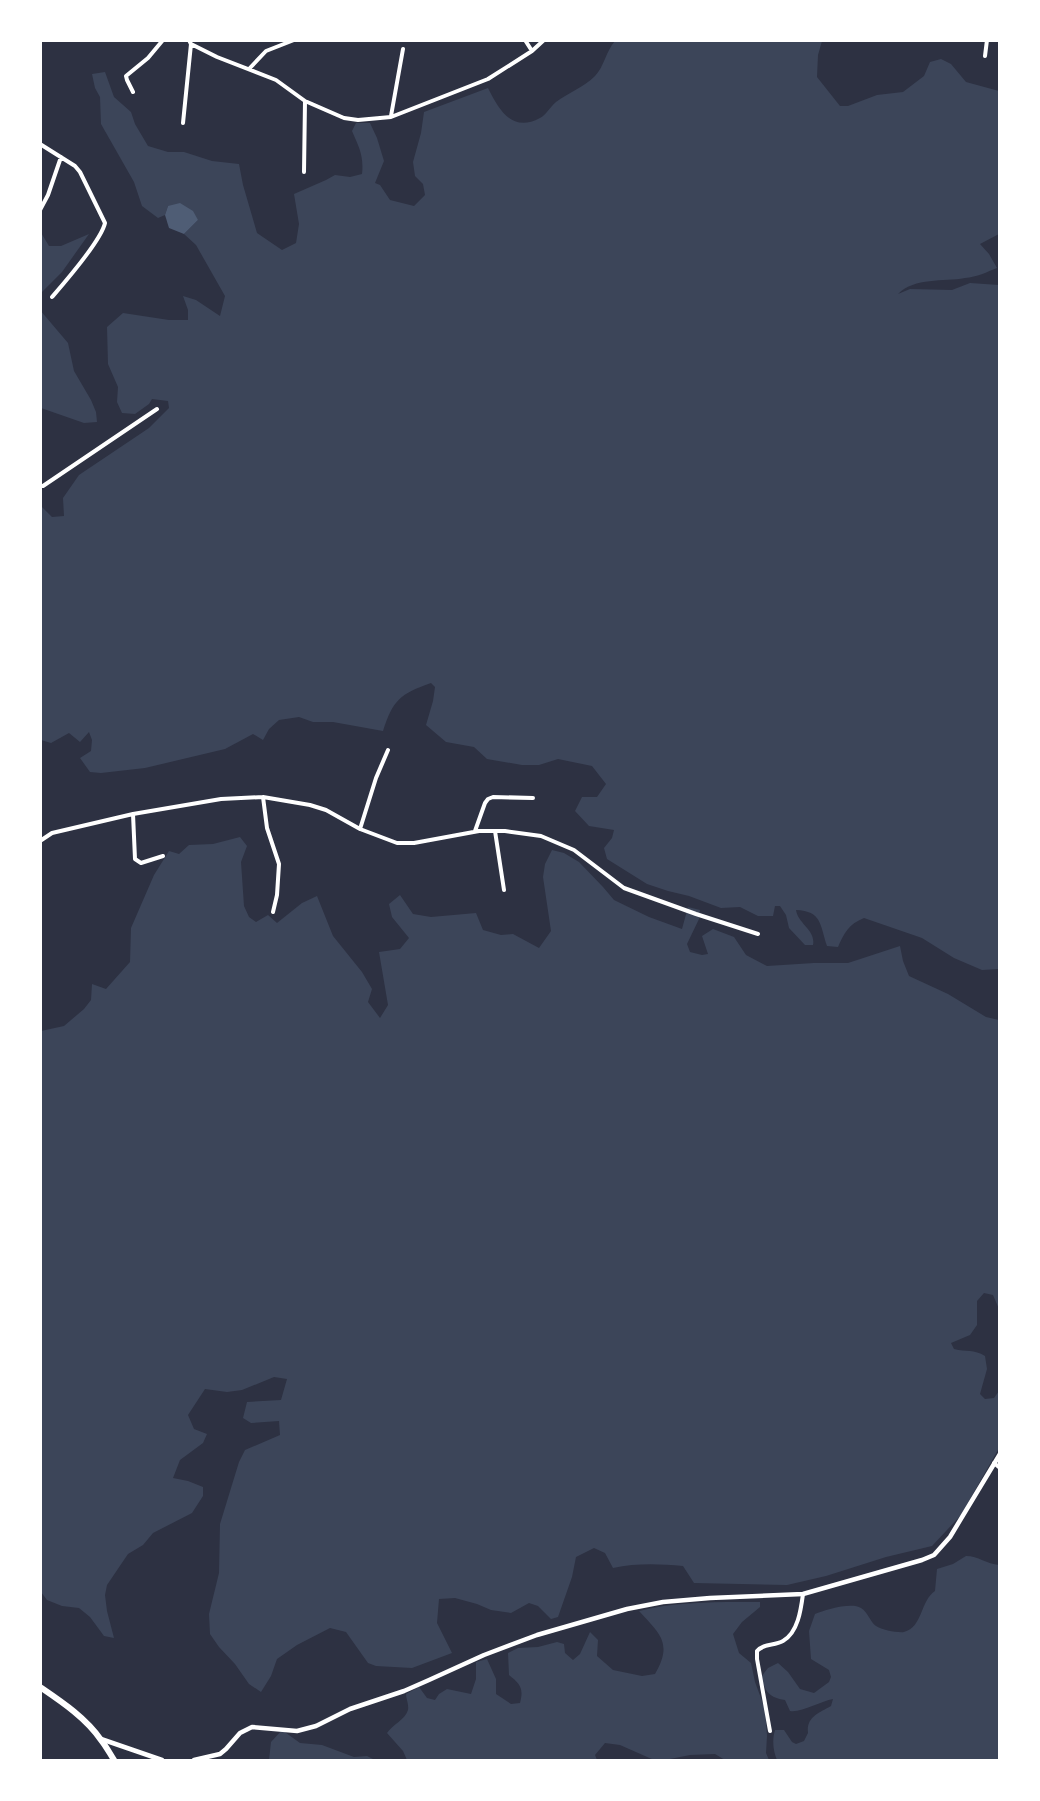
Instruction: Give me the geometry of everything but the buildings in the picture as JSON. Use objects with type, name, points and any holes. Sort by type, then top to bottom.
[{"type":"main road","points":[[40,1687],[76,1714],[101,1739],[114,1761]]},
{"type":"street","points":[[133,92],[126,76],[148,58],[164,40]]},
{"type":"street","points":[[249,69],[266,51],[294,40]]},
{"type":"street","points":[[525,40],[532,51]]},
{"type":"street","points":[[183,123],[190,42],[217,57],[276,80],[305,101],[344,118],[358,120],[391,117],[488,79],[532,51],[544,40]]},
{"type":"street","points":[[985,56],[987,40]]},
{"type":"street","points":[[391,117],[403,49]]},
{"type":"street","points":[[304,172],[305,101]]},
{"type":"street","points":[[40,144],[75,166],[80,172],[105,223],[89,251],[52,297]]},
{"type":"street","points":[[40,210],[48,195],[61,157]]},
{"type":"street","points":[[40,486],[44,486],[157,409]]},
{"type":"street","points":[[360,829],[376,778],[388,750]]},
{"type":"street","points":[[262,797],[267,828],[279,864],[277,895],[273,912]]},
{"type":"street","points":[[40,841],[52,833],[133,814],[221,798],[262,797],[326,810],[360,829],[397,843],[414,843],[475,831],[541,836],[574,850],[624,888],[758,934]]},
{"type":"street","points":[[475,831],[488,799],[493,797],[533,798]]},
{"type":"street","points":[[133,814],[135,859],[141,863],[163,856]]},
{"type":"street","points":[[495,831],[504,890]]},
{"type":"street","points":[[194,1761],[220,1754],[240,1733],[252,1727],[297,1731],[420,1684],[484,1654],[537,1635],[627,1609],[663,1602],[803,1594],[922,1560],[934,1555],[950,1537],[999,1454]]},
{"type":"street","points":[[994,1463],[999,1468]]},
{"type":"street","points":[[770,1731],[757,1652],[762,1646],[782,1641],[790,1634],[796,1625],[803,1594]]},
{"type":"street","points":[[101,1739],[162,1761]]},
{"type":"shaded area","points":[[615,41],[822,41],[818,55],[817,77],[840,106],[848,106],[877,95],[903,92],[924,76],[930,62],[941,59],[951,64],[966,82],[999,91],[999,234],[980,244],[997,268],[969,277],[913,285],[898,294],[910,289],[952,290],[970,283],[999,285],[999,969],[982,970],[954,958],[922,938],[864,918],[854,923],[842,937],[838,947],[827,946],[819,920],[811,913],[796,910],[797,915],[812,935],[813,945],[805,945],[789,928],[786,915],[780,906],[775,906],[773,916],[758,916],[740,907],[721,908],[647,884],[607,859],[604,848],[612,838],[614,830],[589,826],[575,811],[582,797],[597,797],[606,784],[592,766],[558,759],[539,765],[522,765],[487,759],[474,747],[446,742],[426,725],[435,687],[431,683],[405,695],[394,705],[383,731],[333,722],[313,722],[299,717],[279,720],[269,729],[263,740],[253,734],[225,749],[145,768],[90,772],[80,758],[91,751],[92,740],[89,732],[80,742],[69,733],[51,743],[41,740],[40,505],[52,517],[64,516],[63,498],[79,475],[149,428],[169,408],[168,401],[152,399],[135,414],[122,413],[117,402],[118,387],[108,364],[107,327],[123,313],[169,320],[188,320],[188,310],[183,296],[196,300],[220,316],[225,296],[196,245],[184,234],[198,220],[168,206],[165,215],[158,218],[142,206],[134,182],[101,124],[100,97],[92,74],[105,72],[114,97],[131,112],[148,146],[168,152],[184,152],[212,161],[239,164],[257,233],[282,250],[296,243],[299,224],[294,194],[335,175],[350,177],[362,174],[362,157],[352,131],[356,123],[370,123],[377,138],[384,161],[375,183],[380,185],[390,200],[414,206],[425,195],[423,184],[415,176],[413,162],[424,112],[488,88],[508,117],[522,123],[530,122],[542,117],[556,102],[595,76]]},
{"type":"shaded area","points":[[180,203],[193,211],[198,220],[184,234],[169,228],[165,215],[168,206]]},
{"type":"shaded area","points":[[40,231],[49,246],[61,246],[89,234],[62,272],[41,293]]},
{"type":"shaded area","points":[[40,310],[68,343],[74,371],[91,400],[97,422],[84,423],[41,408]]},
{"type":"shaded area","points":[[240,837],[247,846],[241,862],[244,906],[249,917],[256,922],[268,915],[277,923],[302,903],[317,896],[333,936],[362,972],[372,989],[368,1002],[380,1018],[388,1005],[379,952],[400,949],[409,938],[392,917],[389,904],[400,895],[413,914],[431,917],[476,913],[483,930],[501,935],[513,934],[539,948],[551,931],[543,877],[545,864],[552,850],[564,853],[579,862],[614,900],[649,917],[682,929],[688,907],[700,910],[699,919],[687,944],[690,952],[708,954],[702,936],[713,929],[734,937],[746,955],[767,966],[848,963],[900,946],[909,976],[948,994],[986,1017],[999,1020],[999,1309],[993,1295],[984,1293],[977,1301],[977,1325],[970,1335],[951,1343],[954,1349],[985,1356],[987,1369],[980,1394],[985,1399],[994,1398],[999,1391],[999,1448],[961,1515],[932,1546],[787,1585],[694,1583],[683,1566],[648,1564],[613,1568],[605,1553],[594,1548],[576,1557],[572,1577],[558,1617],[551,1619],[538,1606],[529,1603],[511,1613],[491,1610],[455,1598],[439,1599],[437,1623],[452,1653],[412,1668],[376,1666],[368,1663],[346,1632],[330,1628],[297,1645],[277,1659],[271,1676],[261,1692],[249,1684],[210,1634],[209,1614],[219,1573],[220,1524],[239,1462],[245,1450],[280,1435],[279,1421],[251,1423],[243,1418],[247,1402],[281,1400],[287,1379],[274,1377],[242,1390],[227,1392],[205,1389],[188,1415],[194,1429],[207,1434],[203,1443],[180,1460],[173,1478],[203,1487],[203,1496],[192,1513],[153,1533],[143,1545],[128,1554],[107,1585],[105,1595],[107,1611],[114,1638],[104,1636],[90,1617],[79,1608],[62,1606],[47,1600],[41,1592],[41,1031],[64,1026],[91,1000],[92,984],[106,989],[130,962],[131,928],[154,875],[169,851],[179,854],[189,845],[213,844]]},
{"type":"shaded area","points":[[966,1556],[999,1565],[999,1760],[777,1760],[773,1745],[775,1730],[784,1730],[796,1744],[804,1741],[811,1719],[831,1706],[833,1699],[790,1711],[785,1700],[768,1693],[761,1677],[768,1668],[778,1663],[788,1672],[800,1689],[814,1693],[829,1682],[831,1677],[829,1670],[811,1659],[809,1631],[815,1614],[838,1607],[857,1606],[876,1626],[890,1631],[904,1632],[915,1625],[930,1595],[935,1591],[937,1569],[953,1564]]},
{"type":"shaded area","points":[[760,1602],[760,1607],[742,1622],[733,1634],[739,1653],[751,1663],[765,1709],[766,1753],[769,1760],[725,1760],[715,1754],[654,1760],[620,1745],[605,1743],[595,1755],[597,1760],[407,1760],[403,1751],[387,1733],[406,1714],[408,1708],[406,1694],[419,1687],[427,1698],[435,1700],[447,1689],[471,1694],[476,1679],[476,1662],[487,1659],[496,1679],[496,1694],[511,1704],[520,1703],[521,1690],[509,1675],[508,1653],[518,1648],[538,1647],[557,1642],[564,1644],[565,1653],[573,1660],[580,1654],[590,1632],[598,1640],[597,1656],[613,1670],[642,1676],[655,1674],[663,1654],[662,1640],[639,1611],[684,1604]]},
{"type":"shaded area","points":[[282,1730],[300,1743],[322,1745],[354,1757],[367,1756],[375,1760],[269,1760],[271,1742]]}]
